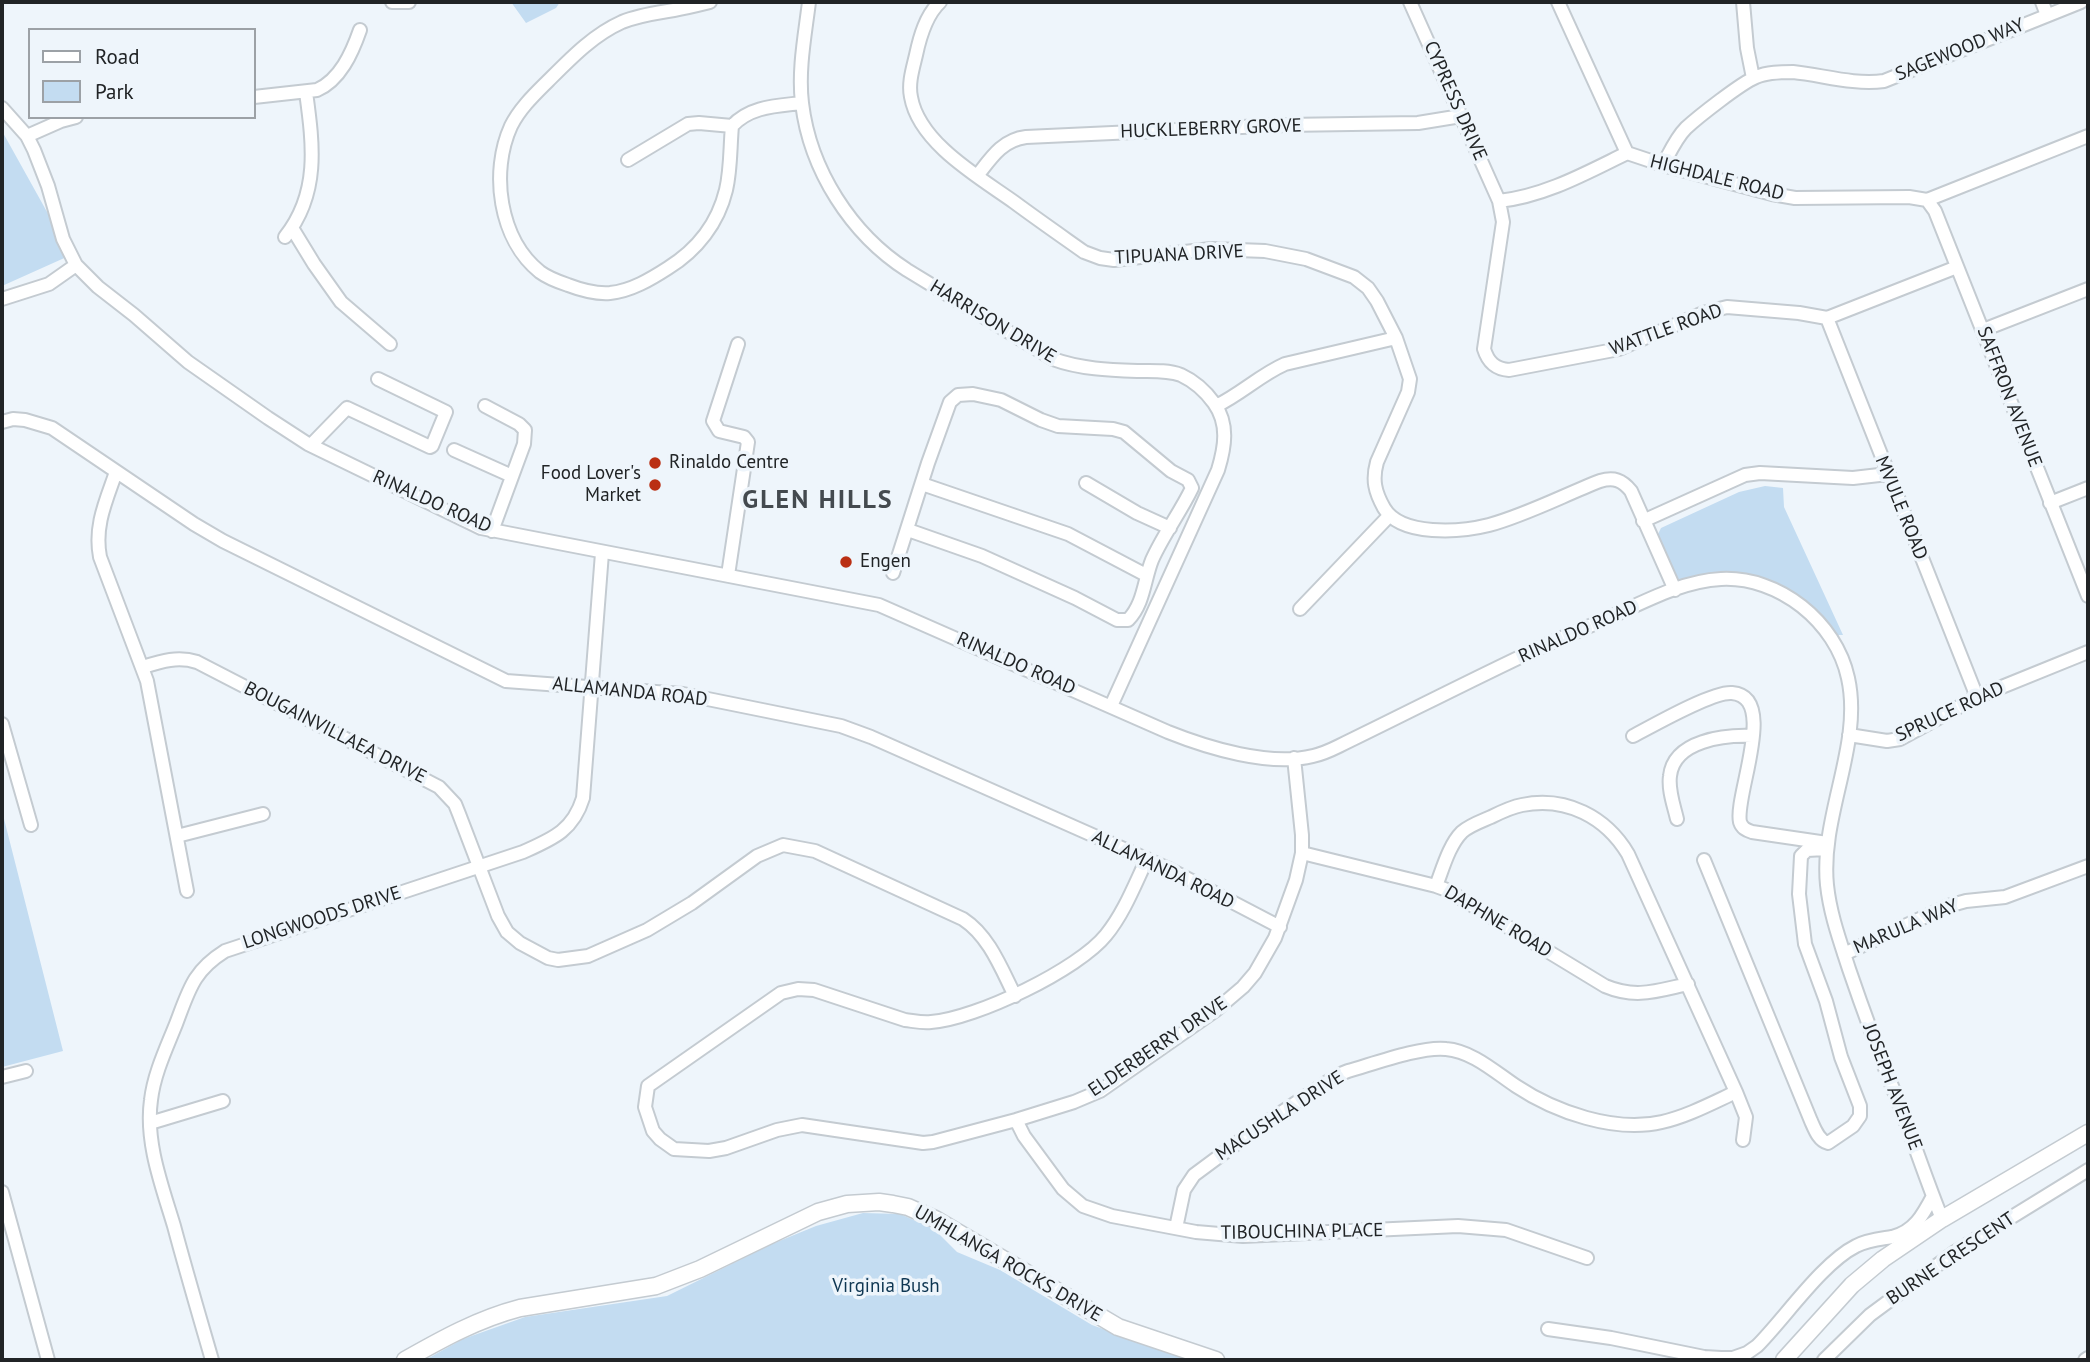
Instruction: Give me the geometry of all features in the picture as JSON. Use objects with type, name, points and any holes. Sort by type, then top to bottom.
[{"type":"main road","points":[[1784,1360],[1852,1285],[1883,1259],[1942,1219],[2088,1133]]},
{"type":"main road","name":"UMHLANGA ROCKS DRIVE","points":[[405,1360],[455,1331],[486,1318],[520,1308],[656,1286],[700,1269],[818,1212],[847,1204],[879,1202],[908,1207],[929,1216],[1137,1335],[1216,1360]]},
{"type":"street","points":[[392,2],[408,2]]},
{"type":"street","points":[[639,2],[646,14]]},
{"type":"street","points":[[710,2],[646,14],[607,29],[576,53],[521,111],[511,126],[500,166],[500,188],[510,231],[525,257],[541,273],[556,281],[594,292],[624,291],[661,273],[702,241],[718,214],[727,189],[732,126],[739,118],[756,110],[802,103]]},
{"type":"street","name":"HARRISON DRIVE","points":[[809,2],[801,76],[802,103],[814,156],[842,205],[866,238],[887,257],[1053,359],[1078,366],[1168,372],[1182,376],[1196,384],[1216,406]]},
{"type":"street","name":"TIPUANA DRIVE","points":[[940,2],[927,19],[911,77],[911,97],[928,133],[943,149],[977,176],[1084,252],[1114,260],[1211,249],[1265,251],[1306,259],[1345,273],[1368,288],[1396,338],[1410,379],[1408,391],[1374,474],[1374,486],[1389,516]]},
{"type":"street","name":"CYPRESS DRIVE","points":[[1409,2],[1499,201]]},
{"type":"street","name":"HIGHDALE ROAD","points":[[1558,2],[1627,153],[1772,194],[1796,198],[1909,197],[1927,200],[2088,136]]},
{"type":"street","points":[[1743,2],[1753,78]]},
{"type":"street","points":[[2042,2],[2047,15]]},
{"type":"street","name":"SAGEWOOD WAY","points":[[1663,165],[1685,129],[1753,78],[1778,72],[1793,72],[1847,80],[1884,80],[2081,2]]},
{"type":"street","points":[[256,97],[306,92],[326,86],[335,78],[352,52],[360,30]]},
{"type":"street","points":[[306,92],[313,158],[301,214],[288,232],[341,302],[390,344]]},
{"type":"street","name":"RINALDO ROAD","points":[[2,107],[27,136],[39,161],[63,239],[76,265],[98,287],[188,362],[311,445],[461,519],[492,531],[879,605],[1211,748],[1280,758],[1311,757],[1339,746],[1540,647],[1675,590],[1721,579],[1743,580],[1775,591],[1804,608],[1822,625],[1836,645],[1848,677],[1851,701],[1849,735],[1827,846],[1830,905],[1844,954]]},
{"type":"street","name":"HUCKLEBERRY GROVE","points":[[977,176],[998,149],[1015,138],[1285,125],[1418,123],[1461,116]]},
{"type":"street","points":[[27,136],[68,119]]},
{"type":"street","points":[[628,160],[688,124],[732,126]]},
{"type":"street","points":[[1499,201],[1519,199],[1542,192],[1627,153]]},
{"type":"street","name":"SAFFRON AVENUE","points":[[1927,200],[1935,211],[2088,596]]},
{"type":"street","name":"WATTLE ROAD","points":[[1499,201],[1503,222],[1484,349],[1487,358],[1502,370],[1581,358],[1619,349],[1703,313],[1727,307],[1826,318]]},
{"type":"street","points":[[2,299],[49,284],[76,265]]},
{"type":"street","points":[[1826,318],[1957,267]]},
{"type":"street","points":[[1983,330],[2088,289]]},
{"type":"street","name":"MVULE ROAD","points":[[1826,318],[1977,697]]},
{"type":"street","points":[[1111,706],[1218,470],[1225,434],[1216,406],[1285,364],[1396,338]]},
{"type":"street","points":[[728,575],[748,447],[747,439],[719,431],[713,421],[738,344]]},
{"type":"street","points":[[311,445],[347,408],[432,446],[446,412],[378,379]]},
{"type":"street","points":[[893,573],[928,463],[953,397],[962,394],[1001,400],[1051,424],[1113,429],[1130,435],[1164,466],[1184,478],[1192,488],[1155,554],[1146,575],[1143,594],[1128,620],[1117,620],[982,556],[908,530]]},
{"type":"street","points":[[485,406],[525,430],[524,444],[492,531]]},
{"type":"street","name":"ALLAMANDA ROAD","points":[[2,422],[25,420],[52,428],[223,541],[506,681],[684,694],[841,726],[1169,869],[1280,927]]},
{"type":"street","points":[[454,450],[512,476]]},
{"type":"street","points":[[116,472],[98,527],[98,546],[148,681],[187,891]]},
{"type":"street","points":[[1643,521],[1745,475],[1760,473],[1853,478],[1888,474]]},
{"type":"street","points":[[1300,609],[1389,516],[1410,527],[1423,530],[1477,527],[1507,519],[1609,478],[1618,479],[1631,491],[1675,590]]},
{"type":"street","points":[[1086,483],[1137,513],[1170,528]]},
{"type":"street","points":[[922,484],[1042,524],[1146,575]]},
{"type":"street","points":[[2050,503],[2088,488]]},
{"type":"street","name":"LONGWOODS DRIVE","points":[[212,1360],[157,1166],[150,1123],[153,1084],[190,986],[200,970],[225,951],[523,852],[549,841],[575,819],[583,798],[602,552]]},
{"type":"street","points":[[1155,554],[1176,564]]},
{"type":"street","name":"SPRUCE ROAD","points":[[1849,735],[1887,741],[1900,739],[1977,697],[2088,652]]},
{"type":"street","name":"BOUGAINVILLAEA DRIVE","points":[[143,667],[175,659],[197,662],[428,779],[455,804],[498,916],[507,932],[520,943],[548,958],[572,960],[605,950],[648,930],[692,903],[743,865],[764,852],[783,845],[815,850],[952,912],[974,926],[993,953],[1015,996]]},
{"type":"street","points":[[1633,736],[1691,706],[1720,695],[1732,693],[1745,699],[1753,714],[1740,814],[1741,825],[1752,832],[1827,846]]},
{"type":"street","points":[[2,724],[31,825]]},
{"type":"street","points":[[1677,819],[1670,775],[1682,754],[1693,746],[1723,736],[1752,736]]},
{"type":"street","name":"ELDERBERRY DRIVE","points":[[1147,859],[1113,925],[1094,949],[999,1003],[948,1019],[919,1022],[905,1020],[814,990],[798,989],[781,993],[648,1086],[645,1101],[653,1131],[674,1149],[686,1150],[709,1151],[726,1148],[777,1130],[802,1125],[923,1143],[944,1141],[1016,1120],[1100,1091],[1216,1010],[1255,973],[1280,927],[1302,853],[1294,758]]},
{"type":"street","points":[[1436,886],[1454,843],[1468,827],[1508,809],[1537,803],[1559,804],[1587,813],[1606,826],[1618,837],[1628,854],[1736,1092],[1746,1117],[1743,1140]]},
{"type":"street","points":[[177,836],[263,814]]},
{"type":"street","points":[[1704,860],[1811,1121],[1819,1137],[1828,1143],[1853,1126],[1861,1111],[1808,955],[1800,908],[1800,858],[1807,850],[1827,846]]},
{"type":"street","name":"DAPHNE ROAD","points":[[1302,853],[1436,886],[1617,991],[1640,994],[1688,984]]},
{"type":"street","name":"MARULA WAY","points":[[1844,954],[1948,906],[1966,901],[2005,897],[2088,866]]},
{"type":"street","name":"JOSEPH AVENUE","points":[[1844,954],[1867,1023],[1942,1219]]},
{"type":"street","name":"MACUSHLA DRIVE","points":[[1176,1228],[1188,1181],[1252,1132],[1338,1075],[1428,1049],[1445,1048],[1458,1051],[1476,1059],[1540,1101],[1600,1121],[1661,1123],[1736,1092]]},
{"type":"street","points":[[2,1077],[26,1071]]},
{"type":"street","points":[[150,1123],[223,1101]]},
{"type":"street","name":"TIBOUCHINA PLACE","points":[[1016,1120],[1024,1136],[1063,1189],[1083,1206],[1112,1216],[1196,1232],[1243,1236],[1458,1226],[1493,1228],[1587,1258]]},
{"type":"street","name":"BURNE CRESCENT","points":[[1824,1360],[1870,1315],[1955,1252],[2088,1170]]},
{"type":"street","points":[[2,1192],[48,1360]]},
{"type":"street","points":[[1548,1329],[1611,1338],[1704,1357],[1733,1358],[1757,1346],[1829,1268],[1854,1247],[1894,1236],[1913,1227],[1933,1196]]},
{"type":"green space","points":[[511,2],[560,2],[556,8],[526,23]]},
{"type":"green space","points":[[2,131],[71,255],[2,286]]},
{"type":"green space","points":[[1765,486],[1783,488],[1784,507],[1843,635],[1836,635],[1816,612],[1771,589],[1718,579],[1678,592],[1656,538],[1661,528],[1739,492]]},
{"type":"green space","points":[[2,811],[63,1051],[2,1067]]},
{"type":"green space","name":"Virginia Bush","points":[[863,1213],[900,1214],[934,1229],[957,1252],[1000,1270],[1092,1325],[1190,1360],[425,1360],[463,1339],[525,1317],[667,1296],[772,1244],[816,1226]]},
{"type":"place","name":"Rinaldo Centre","points":[[655,463]]},
{"type":"place","name":"Food Lover's Market","points":[[655,485]]},
{"type":"place","name":"Engen","points":[[846,562]]},
{"type":"district","name":"GLEN HILLS","points":[[818,501]]}]
